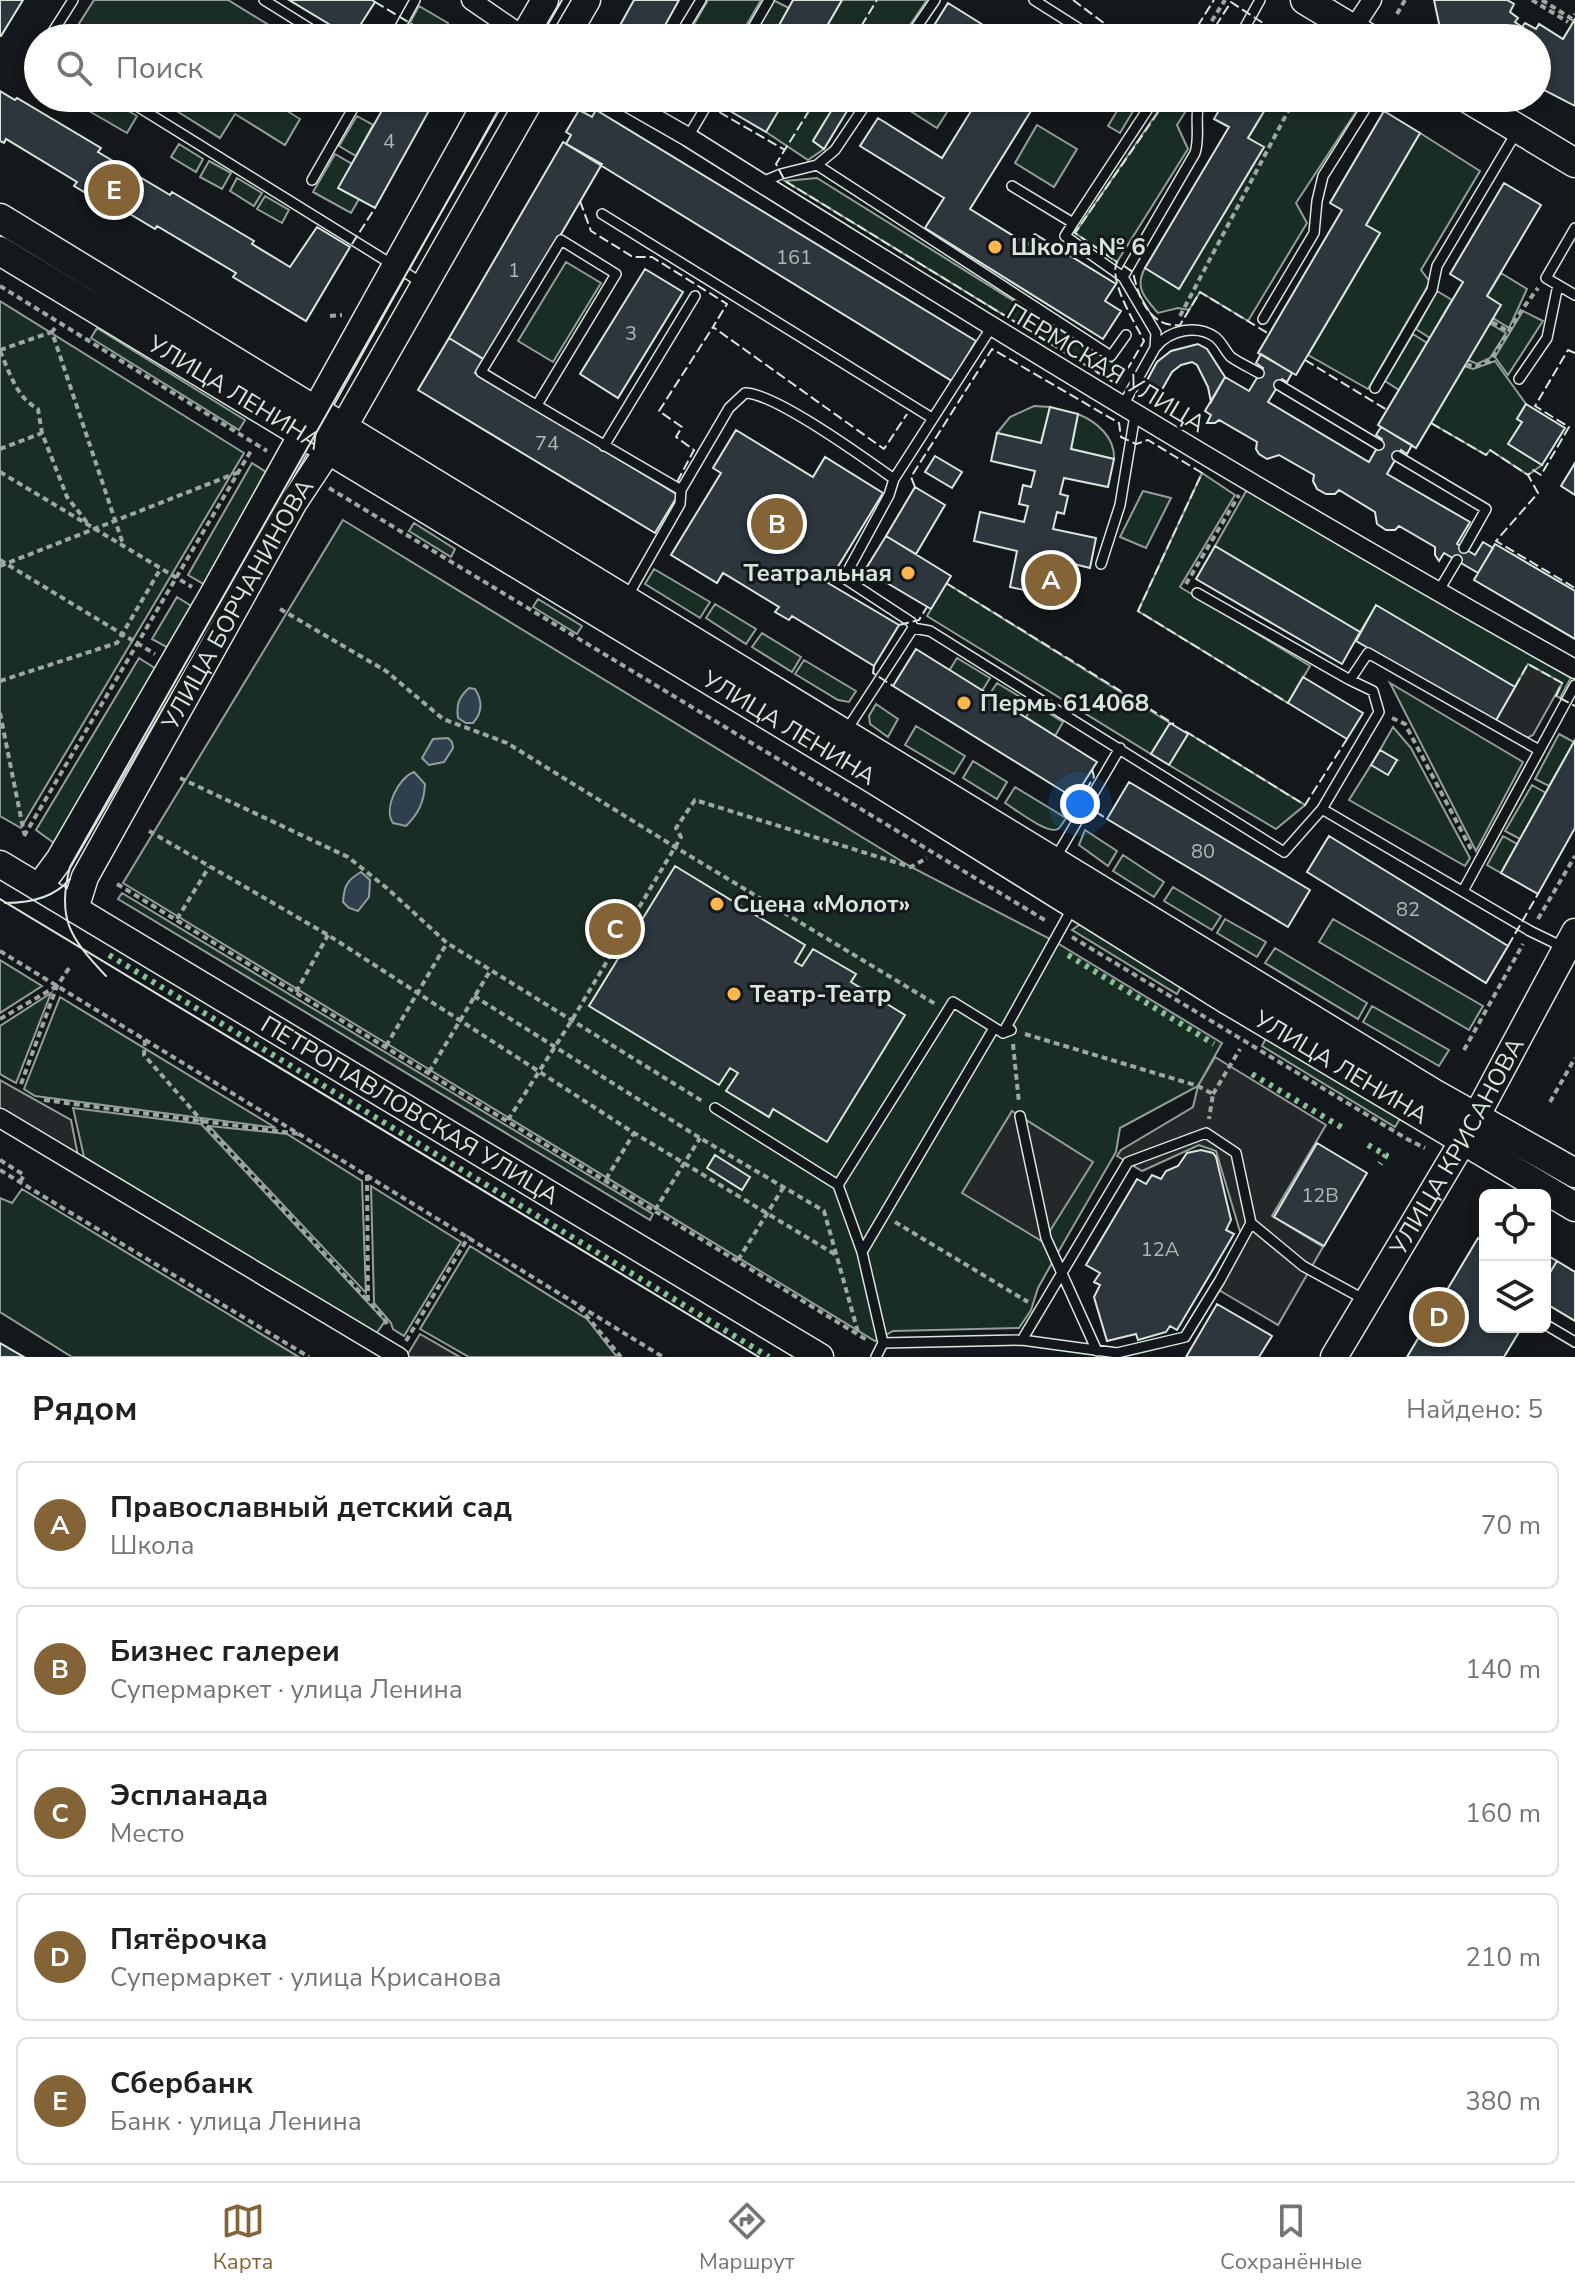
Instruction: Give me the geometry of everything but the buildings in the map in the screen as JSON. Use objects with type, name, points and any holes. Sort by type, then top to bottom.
[{"type":"main road","points":[[531,24],[545,0]]},
{"type":"main road","points":[[573,24],[587,0]]},
{"type":"main road","points":[[1305,0],[1344,24]]},
{"type":"main road","name":"УЛИЦА БОРЧАНИНОВА","points":[[39,887],[59,860],[173,665],[481,112]]},
{"type":"main road","name":"УЛИЦА БОРЧАНИНОВА","points":[[75,909],[85,877],[294,502],[336,439],[523,112]]},
{"type":"main road","points":[[1490,112],[1575,163]]},
{"type":"main road","name":"УЛИЦА ЛЕНИНА","points":[[0,218],[307,423]]},
{"type":"main road","name":"УЛИЦА ЛЕНИНА","points":[[0,251],[625,600],[845,732],[1433,1093],[1470,1128],[1575,1207]]},
{"type":"main road","name":"УЛИЦА ЛЕНИНА","points":[[336,439],[1228,1000],[1470,1128],[1575,1173]]},
{"type":"main road","name":"ПЕТРОПАВЛОВСКАЯ УЛИЦА","points":[[0,864],[820,1357]]},
{"type":"main road","name":"УЛИЦА КРИСАНОВА","points":[[1334,1357],[1470,1128],[1572,944]]},
{"type":"street","points":[[471,0],[505,24]]},
{"type":"street","points":[[1364,24],[1372,0]]},
{"type":"street","name":"ПЕРМСКАЯ УЛИЦА","points":[[650,112],[1128,411],[1575,669]]},
{"type":"street","points":[[0,1118],[398,1357]]},
{"type":"lane","points":[[58,24],[73,0]]},
{"type":"lane","points":[[264,0],[303,24]]},
{"type":"lane","points":[[402,24],[415,0]]},
{"type":"lane","points":[[686,24],[701,0]]},
{"type":"lane","points":[[755,24],[769,0]]},
{"type":"lane","points":[[919,24],[935,0]]},
{"type":"lane","points":[[1034,0],[1072,24]]},
{"type":"lane","points":[[1247,24],[1260,0]]},
{"type":"lane","points":[[147,112],[425,285]]},
{"type":"lane","points":[[312,180],[351,112]]},
{"type":"lane","points":[[688,137],[703,112]]},
{"type":"lane","points":[[760,183],[817,165],[835,150],[861,112]]},
{"type":"lane","points":[[1101,564],[1120,505],[1128,411],[1155,348],[1156,333],[1123,277],[1065,236],[1146,112]]},
{"type":"lane","points":[[1123,277],[1195,153],[1197,112]]},
{"type":"lane","points":[[1263,319],[1314,233],[1323,176],[1363,112]]},
{"type":"lane","points":[[1375,388],[1432,290],[1437,266],[1519,129]]},
{"type":"lane","points":[[817,165],[1111,356],[1126,335]]},
{"type":"lane","points":[[1012,186],[1073,223]]},
{"type":"lane","points":[[602,214],[932,418]]},
{"type":"lane","points":[[1575,228],[1546,278],[1575,295]]},
{"type":"lane","points":[[537,405],[616,274],[561,240],[481,372],[681,490]]},
{"type":"lane","points":[[1519,379],[1547,338],[1558,285]]},
{"type":"lane","points":[[604,446],[695,296]]},
{"type":"lane","points":[[913,628],[911,622],[844,578],[889,495],[894,479],[991,328]]},
{"type":"lane","points":[[1155,348],[1169,336],[1191,330],[1212,334],[1230,356],[1259,373]]},
{"type":"lane","points":[[1279,385],[1379,445]]},
{"type":"lane","points":[[625,600],[680,504],[681,490],[729,408],[745,393],[756,393],[781,405],[894,479]]},
{"type":"lane","points":[[1397,456],[1486,509],[1464,548]]},
{"type":"lane","points":[[1438,592],[1457,560]]},
{"type":"lane","points":[[913,628],[930,631],[1284,852],[1322,809],[1379,712],[1373,691],[1197,593]]},
{"type":"lane","points":[[845,732],[913,628]]},
{"type":"lane","points":[[1350,680],[1368,653],[1539,750]]},
{"type":"lane","points":[[1463,891],[1575,685]]},
{"type":"lane","points":[[1053,861],[1120,748]]},
{"type":"lane","points":[[1322,809],[1530,931],[1572,944]]},
{"type":"lane","points":[[862,1252],[883,1214],[1003,1030],[1075,903]]},
{"type":"lane","points":[[838,1185],[953,1002],[1003,1030]]},
{"type":"lane","points":[[715,1108],[838,1185],[862,1252],[883,1343],[876,1357]]},
{"type":"lane","points":[[1020,1116],[1046,1238],[1097,1351]]},
{"type":"lane","points":[[1022,1340],[1128,1162],[1206,1133],[1236,1153],[1251,1223],[1303,1266],[1367,1301]]},
{"type":"lane","points":[[883,1343],[1022,1340],[1117,1353],[1185,1337],[1251,1223]]},
{"type":"lane","points":[[1551,1328],[1575,1342]]},
{"type":"path","points":[[1210,24],[1225,0]]},
{"type":"path","points":[[1397,14],[1405,0]]},
{"type":"path","points":[[1532,0],[1568,22]]},
{"type":"path","points":[[1542,0],[1572,19],[1575,14]]},
{"type":"path","points":[[1169,336],[1288,112]]},
{"type":"path","points":[[1466,364],[1475,367],[1490,361],[1546,278]]},
{"type":"path","points":[[0,286],[253,446],[24,836],[0,713]]},
{"type":"path","points":[[1492,322],[1509,332]]},
{"type":"path","points":[[93,529],[67,497],[42,433],[38,409],[26,402],[0,350],[53,330],[124,546]]},
{"type":"path","points":[[0,449],[42,433]]},
{"type":"path","points":[[2,563],[241,471]]},
{"type":"path","points":[[0,472],[211,598]]},
{"type":"path","points":[[1197,593],[1186,584],[1249,480]]},
{"type":"path","points":[[327,487],[1054,925]]},
{"type":"path","points":[[2,563],[173,665]]},
{"type":"path","points":[[0,681],[117,643],[161,568]]},
{"type":"path","points":[[280,609],[386,671],[443,719],[507,743],[948,1011]]},
{"type":"path","points":[[1379,712],[1405,724],[1478,863]]},
{"type":"path","points":[[180,778],[348,857],[447,943],[715,1108]]},
{"type":"path","points":[[508,1120],[572,1020],[681,837],[676,828],[695,800],[911,867],[927,858]]},
{"type":"path","points":[[149,831],[328,935],[634,1133],[836,1255]]},
{"type":"path","points":[[1464,1050],[1575,856]]},
{"type":"path","points":[[177,919],[209,867]]},
{"type":"path","points":[[117,884],[859,1334],[824,1211],[700,1138],[474,996]]},
{"type":"path","points":[[296,992],[328,935]]},
{"type":"path","points":[[1069,935],[1423,1146]]},
{"type":"path","points":[[386,1046],[447,943]]},
{"type":"path","points":[[0,951],[663,1357]]},
{"type":"path","points":[[21,1084],[57,986],[71,965]]},
{"type":"path","points":[[429,1072],[490,970]]},
{"type":"path","points":[[0,1019],[57,986]]},
{"type":"path","points":[[1020,1116],[1003,1030],[1198,1086],[1213,1094]]},
{"type":"path","points":[[145,1040],[144,1055],[385,1320],[398,1357]]},
{"type":"path","points":[[1206,1133],[1213,1094],[1240,1049]]},
{"type":"path","points":[[1550,1102],[1575,1058]]},
{"type":"path","points":[[44,1100],[302,1135]]},
{"type":"path","points":[[606,1179],[634,1133]]},
{"type":"path","points":[[655,1210],[700,1138]]},
{"type":"path","points":[[0,1160],[24,1175],[20,1182]]},
{"type":"path","points":[[0,1170],[309,1357]]},
{"type":"path","points":[[367,1175],[368,1301]]},
{"type":"path","points":[[738,1260],[783,1188]]},
{"type":"path","points":[[883,1214],[1040,1309]]},
{"type":"path","points":[[398,1357],[469,1236]]},
{"type":"path","points":[[577,1304],[621,1357]]},
{"type":"green space","points":[[94,0],[228,0],[267,24],[79,24]]},
{"type":"green space","points":[[708,0],[761,0],[747,24],[694,24]]},
{"type":"green space","points":[[773,0],[789,8],[780,24],[759,24]]},
{"type":"green space","points":[[842,0],[927,0],[911,24],[828,24]]},
{"type":"green space","points":[[419,6],[448,23],[447,24],[409,24]]},
{"type":"green space","points":[[91,112],[130,112],[137,116],[127,133]]},
{"type":"green space","points":[[178,112],[289,112],[300,119],[285,145],[235,114],[220,138]]},
{"type":"green space","points":[[778,112],[831,112],[813,141],[824,149],[808,160],[766,132]]},
{"type":"green space","points":[[912,112],[947,112],[937,128]]},
{"type":"green space","points":[[1116,112],[1133,112],[1120,133],[1108,126]]},
{"type":"green space","points":[[1157,112],[1185,112],[1177,125],[1188,149],[1117,262],[1075,233]]},
{"type":"green space","points":[[1264,112],[1356,112],[1296,203],[1307,223],[1248,321],[1200,292],[1189,310],[1178,308],[1158,313],[1141,287],[1145,268],[1179,288],[1263,147],[1248,138]]},
{"type":"green space","points":[[357,116],[373,125],[356,156],[339,146]]},
{"type":"green space","points":[[1037,125],[1077,149],[1054,187],[1015,163]]},
{"type":"green space","points":[[1420,133],[1480,171],[1421,270],[1430,282],[1368,389],[1308,355],[1380,233],[1366,225]]},
{"type":"green space","points":[[179,144],[203,159],[196,172],[171,157]]},
{"type":"green space","points":[[335,154],[352,164],[359,199],[351,213],[313,192]]},
{"type":"green space","points":[[209,161],[231,173],[222,189],[200,177]]},
{"type":"green space","points":[[237,178],[262,193],[254,206],[230,191]]},
{"type":"green space","points":[[817,178],[1126,371],[1118,385],[785,181]]},
{"type":"green space","points":[[265,196],[289,210],[282,223],[257,209]]},
{"type":"green space","points":[[566,262],[601,283],[553,362],[518,341]]},
{"type":"green space","points":[[1501,273],[1527,289],[1509,328],[1493,318],[1487,296]]},
{"type":"green space","points":[[1437,291],[1452,300],[1430,338],[1416,329]]},
{"type":"green space","points":[[0,301],[244,453],[21,828],[0,816]]},
{"type":"green space","points":[[1523,311],[1543,321],[1508,375],[1495,357]]},
{"type":"green space","points":[[1489,323],[1506,333],[1490,358],[1477,364],[1468,360]]},
{"type":"green space","points":[[97,328],[245,420],[239,430],[91,338]]},
{"type":"green space","points":[[1413,334],[1427,343],[1399,390],[1385,381]]},
{"type":"green space","points":[[1495,361],[1526,404],[1517,419],[1522,422],[1509,444],[1542,465],[1528,475],[1490,450],[1486,455],[1431,423],[1464,366],[1473,369]]},
{"type":"green space","points":[[1034,406],[1050,407],[1041,443],[997,433],[1010,417]]},
{"type":"green space","points":[[1078,414],[1104,431],[1114,451],[1114,459],[1071,449]]},
{"type":"green space","points":[[252,463],[269,474],[207,586],[188,575]]},
{"type":"green space","points":[[1202,473],[1235,495],[1180,587],[1310,666],[1288,703],[1138,611]]},
{"type":"green space","points":[[1249,486],[1573,674],[1560,698],[1556,696],[1562,684],[1528,665],[1515,687],[1376,606],[1360,632],[1215,546]]},
{"type":"green space","points":[[1143,491],[1171,498],[1146,548],[1120,537]]},
{"type":"green space","points":[[343,520],[911,867],[1054,941],[1222,1043],[1198,1086],[1120,1128],[1116,1152],[1038,1288],[1031,1310],[1019,1328],[893,1331],[875,1341],[123,883]]},
{"type":"green space","points":[[414,523],[455,549],[451,557],[409,531]]},
{"type":"green space","points":[[654,569],[710,602],[700,618],[645,584]]},
{"type":"green space","points":[[946,583],[1170,723],[1151,754],[927,616]]},
{"type":"green space","points":[[177,597],[196,609],[172,650],[152,639]]},
{"type":"green space","points":[[538,599],[582,626],[577,634],[533,607]]},
{"type":"green space","points":[[715,604],[756,629],[746,644],[706,618]]},
{"type":"green space","points":[[762,633],[801,657],[792,672],[752,647]]},
{"type":"green space","points":[[139,658],[161,672],[54,843],[36,830]]},
{"type":"green space","points":[[957,658],[990,678],[982,691],[949,671]]},
{"type":"green space","points":[[804,660],[856,691],[849,702],[838,700],[795,674]]},
{"type":"green space","points":[[997,683],[1027,701],[1019,714],[989,695]]},
{"type":"green space","points":[[1390,683],[1523,762],[1476,851]]},
{"type":"green space","points":[[876,704],[898,719],[888,737],[870,724],[869,716]]},
{"type":"green space","points":[[1034,704],[1063,722],[1055,736],[1026,717]]},
{"type":"green space","points":[[916,726],[965,756],[954,774],[905,745]]},
{"type":"green space","points":[[1393,727],[1411,748],[1470,858],[1465,866],[1349,800],[1371,765],[1397,760],[1380,750]]},
{"type":"green space","points":[[1188,733],[1305,805],[1276,829],[1169,765]]},
{"type":"green space","points":[[1559,734],[1574,742],[1549,786],[1535,779]]},
{"type":"green space","points":[[973,761],[1007,782],[997,799],[963,778]]},
{"type":"green space","points":[[1532,785],[1546,793],[1520,839],[1505,831]]},
{"type":"green space","points":[[1015,787],[1066,818],[1059,828],[1053,830],[1039,825],[1005,803]]},
{"type":"green space","points":[[1085,830],[1117,851],[1108,866],[1079,845]]},
{"type":"green space","points":[[1503,836],[1517,844],[1501,873],[1487,865]]},
{"type":"green space","points":[[1123,855],[1164,882],[1154,897],[1113,871]]},
{"type":"green space","points":[[1173,887],[1221,916],[1212,930],[1164,901]]},
{"type":"green space","points":[[122,893],[653,1214],[650,1220],[118,899]]},
{"type":"green space","points":[[1225,919],[1266,942],[1257,957],[1217,933]]},
{"type":"green space","points":[[1333,919],[1483,1006],[1469,1030],[1319,942]]},
{"type":"green space","points":[[1084,925],[1182,985],[1177,994],[1072,930]]},
{"type":"green space","points":[[1275,948],[1367,1003],[1358,1019],[1265,963]]},
{"type":"green space","points":[[0,960],[42,986],[0,1013]]},
{"type":"green space","points":[[51,993],[16,1083],[0,1074],[0,1026]]},
{"type":"green space","points":[[60,997],[276,1128],[35,1096],[24,1089]]},
{"type":"green space","points":[[1372,1006],[1449,1050],[1439,1066],[1363,1022]]},
{"type":"green space","points":[[1267,1036],[1401,1117],[1395,1127],[1262,1046]]},
{"type":"green space","points":[[73,1108],[201,1124],[385,1321],[376,1334],[84,1157]]},
{"type":"green space","points":[[209,1126],[287,1134],[362,1181],[366,1293]]},
{"type":"green space","points":[[371,1186],[461,1242],[404,1336],[393,1329],[374,1303]]},
{"type":"green space","points":[[22,1189],[299,1357],[72,1357],[0,1312],[0,1198],[12,1203]]},
{"type":"green space","points":[[470,1246],[587,1319],[617,1357],[469,1357],[420,1329]]},
{"type":"shaded area","points":[[1528,664],[1562,683],[1533,735],[1527,738],[1495,722]]},
{"type":"shaded area","points":[[1215,1057],[1326,1125],[1272,1216],[1323,1247],[1278,1325],[1212,1286],[1241,1235],[1216,1151],[1199,1145],[1142,1171],[1117,1156],[1121,1150],[1193,1107],[1198,1086]]},
{"type":"shaded area","points":[[0,1080],[71,1120],[80,1166],[0,1118]]},
{"type":"shaded area","points":[[1012,1111],[1093,1162],[1043,1242],[962,1193]]},
{"type":"shaded area","points":[[420,1334],[460,1357],[406,1357]]},
{"type":"water","points":[[469,688],[475,689],[480,702],[479,715],[473,723],[458,718],[459,701]]},
{"type":"water","points":[[448,738],[453,748],[444,762],[429,765],[422,758],[433,739]]},
{"type":"water","points":[[414,772],[425,784],[420,807],[406,826],[393,823],[390,810],[394,794],[408,775]]},
{"type":"water","points":[[361,872],[370,880],[369,897],[358,911],[343,902],[347,884]]},
{"type":"tram line","points":[[548,24],[562,0]]},
{"type":"tram line","points":[[106,976],[76,939],[66,915],[66,885],[70,867],[498,112]]},
{"type":"tram line","points":[[5,903],[40,898],[56,891],[70,879]]},
{"type":"tram line","points":[[0,899],[759,1357]]},
{"type":"hedge","points":[[109,955],[769,1357]]},
{"type":"hedge","points":[[1068,955],[1214,1044]]},
{"type":"hedge","points":[[1252,1074],[1346,1130]]},
{"type":"hedge","points":[[1368,1145],[1386,1155],[1380,1164]]},
{"type":"fence","points":[[862,24],[877,0]]},
{"type":"fence","points":[[1073,0],[1105,24]]},
{"type":"fence","points":[[1199,24],[1214,0]]},
{"type":"fence","points":[[375,2],[412,24]]},
{"type":"fence","points":[[1217,24],[1231,2],[1264,24]]},
{"type":"fence","points":[[719,112],[785,150]]},
{"type":"fence","points":[[808,112],[776,164],[785,181],[1118,385],[1144,341],[1119,290],[1115,270],[1117,262],[1075,233],[1158,112]]},
{"type":"fence","points":[[580,201],[591,231],[633,257],[652,257],[727,304],[713,327],[884,449],[907,414]]},
{"type":"fence","points":[[352,244],[375,208]]},
{"type":"fence","points":[[1124,266],[1133,272],[1147,309],[1161,322],[1180,325],[1200,292],[1269,334]]},
{"type":"fence","points":[[677,482],[694,450],[676,437],[682,427],[659,411],[713,327]]},
{"type":"fence","points":[[915,487],[911,477],[992,349],[1119,423],[1121,437],[1136,444],[1148,440],[1202,473],[1138,611],[1288,703]]},
{"type":"fence","points":[[1575,353],[1568,350],[1535,406],[1569,427],[1541,475],[1533,470],[1528,475],[1538,493],[1496,541],[1575,588]]},
{"type":"fence","points":[[1305,360],[1387,410]]},
{"type":"fence","points":[[1431,423],[1486,455],[1490,450],[1528,475]]},
{"type":"fence","points":[[946,583],[1174,724]]},
{"type":"fence","points":[[899,625],[919,620],[927,607]]},
{"type":"fence","points":[[1515,687],[1528,664],[1562,683],[1556,696],[1575,706]]},
{"type":"fence","points":[[874,666],[873,673],[893,686]]},
{"type":"fence","points":[[1185,731],[1305,805],[1347,739]]},
{"type":"fence","points":[[1092,769],[1094,777],[1079,801],[1107,819]]},
{"type":"fence","points":[[1508,946],[1538,894]]},
{"type":"place","name":"Сбербанк","points":[[114,190]]},
{"type":"place","name":"Школа № 6","points":[[995,247]]},
{"type":"place","name":"Бизнес галереи","points":[[777,524]]},
{"type":"place","name":"Театральная","points":[[908,573]]},
{"type":"place","name":"Православный детский сад","points":[[1051,580]]},
{"type":"place","name":"Пермь 614068","points":[[964,703]]},
{"type":"place","name":"Сцена «Молот»","points":[[717,904]]},
{"type":"place","name":"Эспланада","points":[[615,929]]},
{"type":"place","name":"Театр-Театр","points":[[734,994]]},
{"type":"place","name":"Пятёрочка","points":[[1439,1317]]}]
